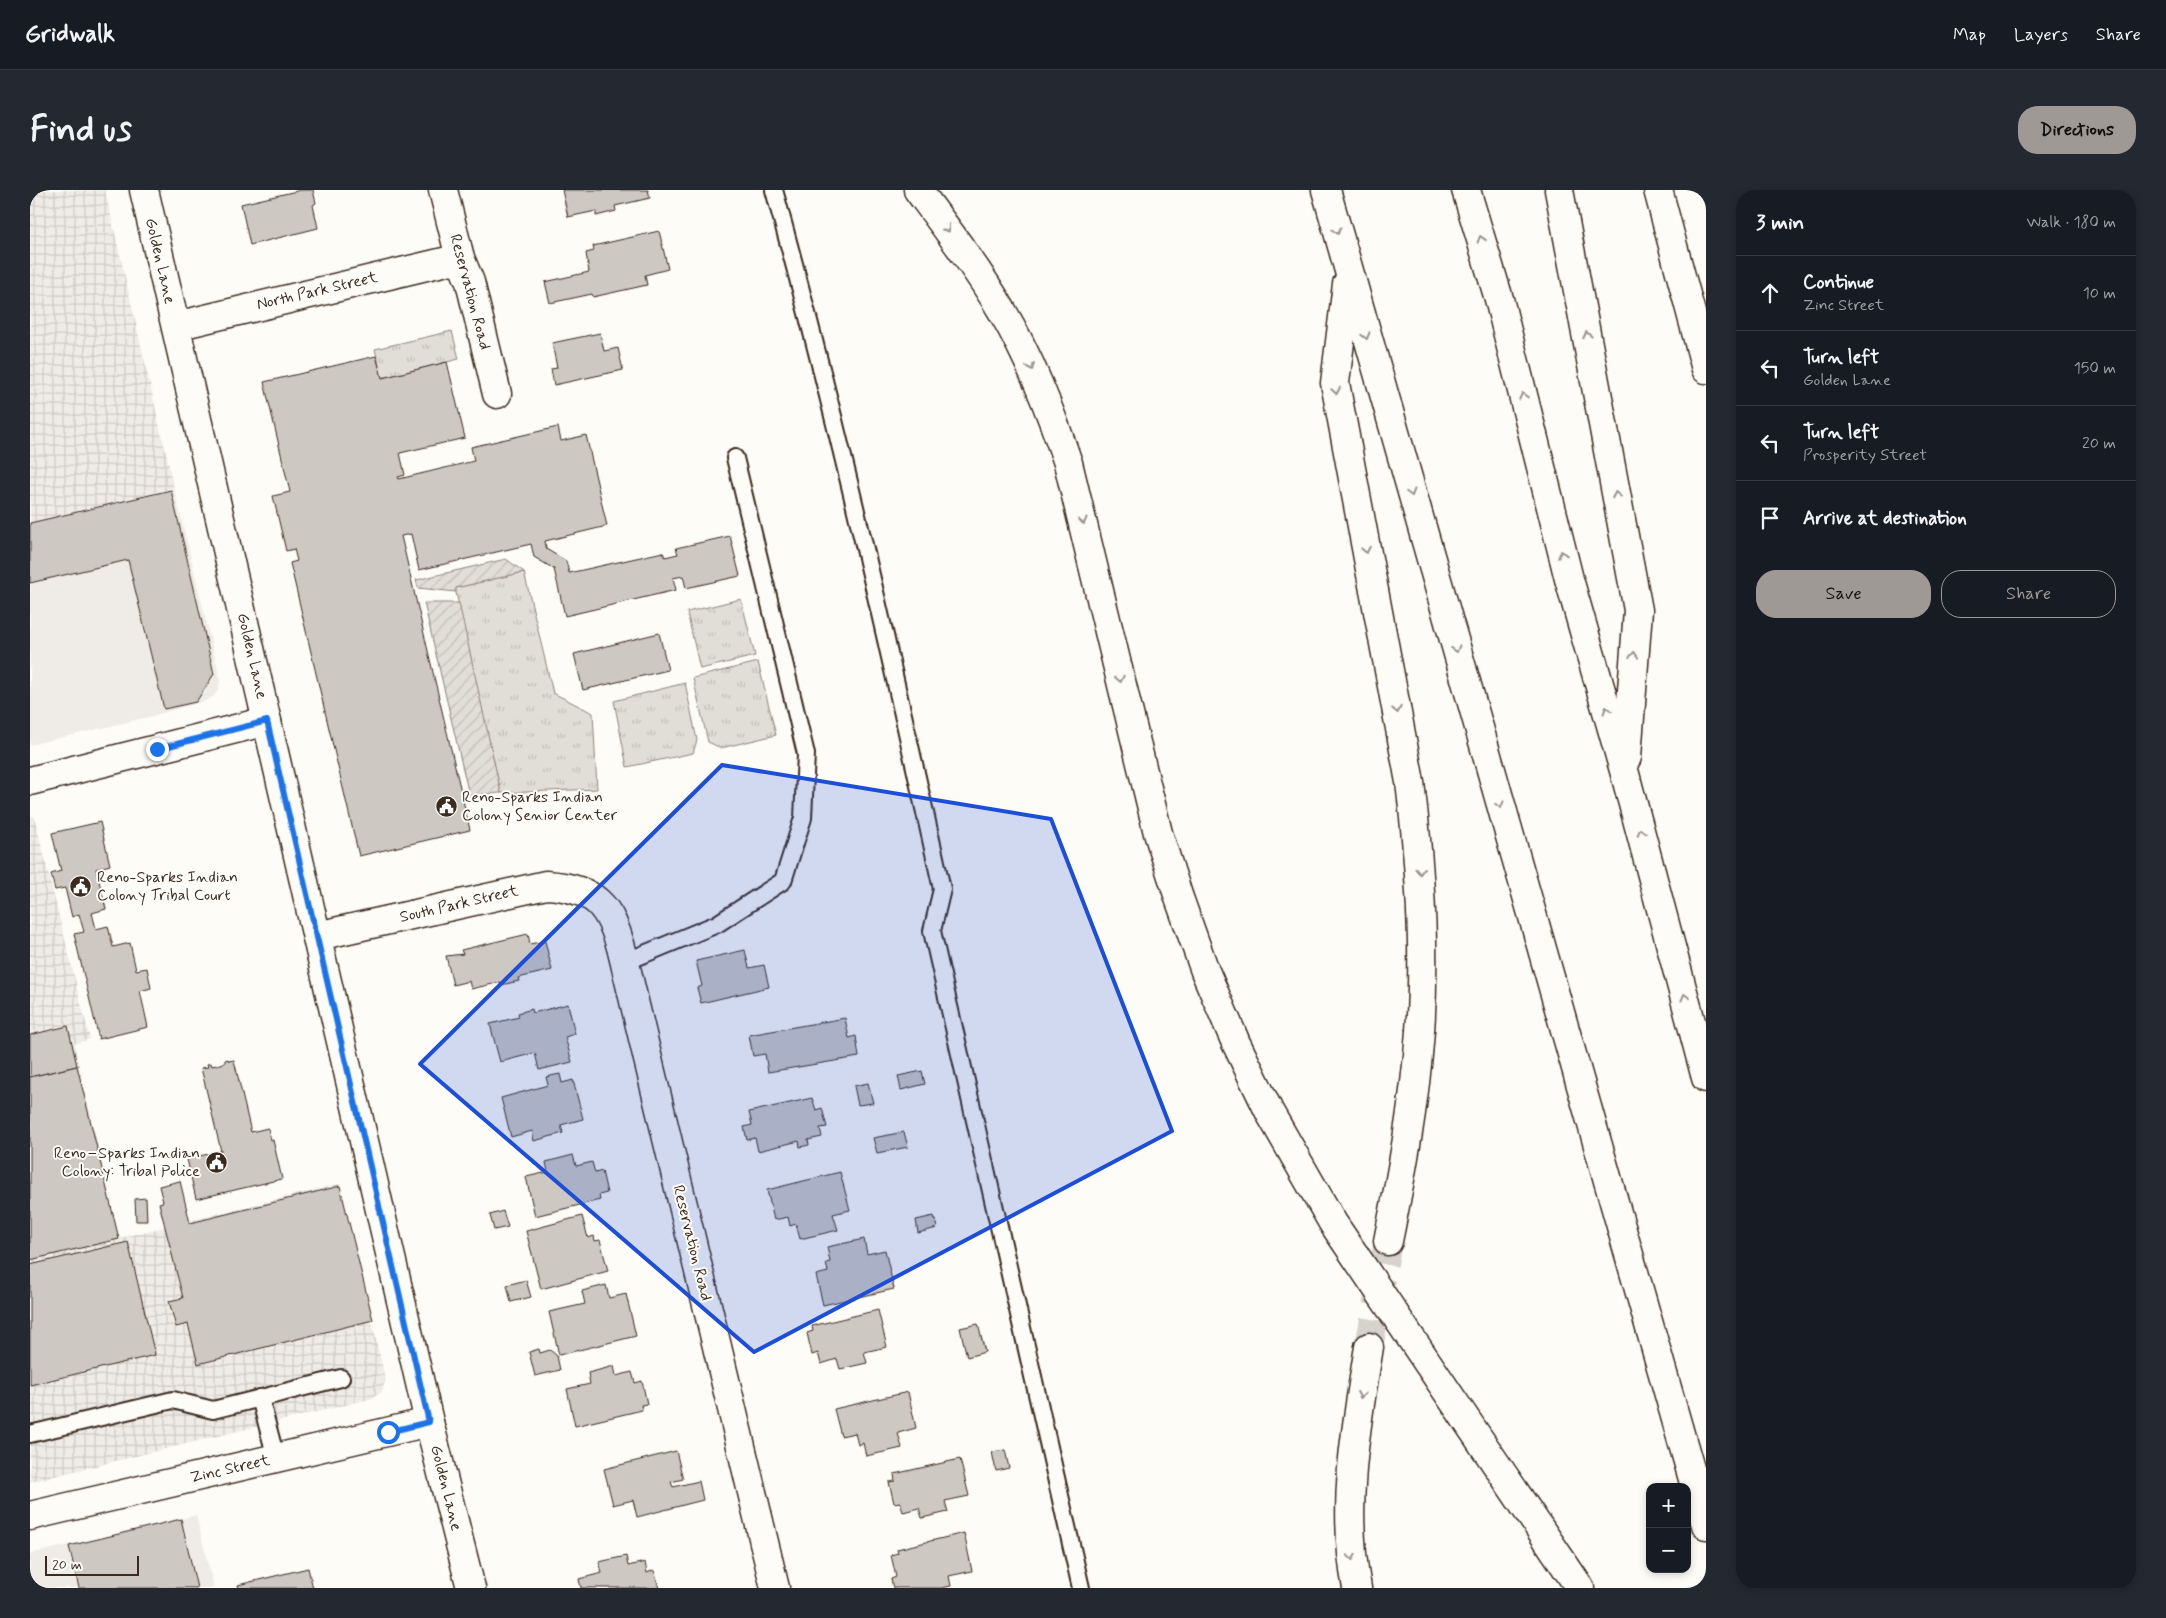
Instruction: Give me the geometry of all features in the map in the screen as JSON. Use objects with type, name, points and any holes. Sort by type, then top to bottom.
[{"type":"main road","name":"Golden Lane","points":[[144,190],[429,1422],[471,1588]]},
{"type":"main road","name":"Reservation Road","points":[[443,190],[460,258],[470,282],[496,394]]},
{"type":"main road","points":[[918,190],[973,265],[1002,310],[1026,356],[1049,409],[1073,482],[1158,833],[1178,898],[1205,971],[1236,1043],[1270,1113],[1333,1223],[1580,1588]]},
{"type":"main road","points":[[1326,190],[1348,273],[1706,1525]]},
{"type":"main road","points":[[1466,190],[1499,299],[1569,579],[1625,774],[1706,1078]]},
{"type":"main road","points":[[1560,190],[1638,610],[1625,774]]},
{"type":"main road","points":[[1658,190],[1706,369]]},
{"type":"main road","name":"North Park Street","points":[[176,326],[460,258]]},
{"type":"main road","points":[[1348,273],[1335,383],[1410,782],[1418,847],[1422,913],[1423,972],[1419,1042],[1403,1166],[1388,1241]]},
{"type":"main road","points":[[30,782],[267,721]]},
{"type":"main road","name":"South Park Street","points":[[317,936],[546,885],[566,886],[588,894],[599,902]]},
{"type":"main road","name":"Reservation Road","points":[[599,902],[612,920],[624,962],[775,1588]]},
{"type":"main road","points":[[1357,1588],[1351,1538],[1350,1478],[1369,1347]]},
{"type":"main road","name":"Zinc Street","points":[[30,1516],[429,1422]]},
{"type":"lane","points":[[774,190],[809,319],[872,577],[942,888],[932,931],[1081,1588]]},
{"type":"lane","points":[[624,962],[717,924],[783,881],[803,818],[806,754],[735,458]]},
{"type":"lane","points":[[30,1434],[173,1400],[213,1410],[341,1378]]},
{"type":"lane","points":[[260,1398],[276,1458]]},
{"type":"highlighted area","points":[[722,765],[1051,819],[1172,1131],[754,1352],[420,1064]]},
{"type":"shaded area","points":[[30,190],[105,190],[174,488],[30,522]]},
{"type":"shaded area","points":[[174,488],[218,670],[219,689],[213,697],[205,701],[149,717],[30,745],[30,522]]},
{"type":"shaded area","points":[[34,816],[90,1039],[74,1044],[119,1238],[339,1184],[383,1369],[385,1381],[382,1392],[370,1399],[30,1482],[30,817]]},
{"type":"shaded area","points":[[196,1515],[214,1588],[30,1588],[30,1554]]},
{"type":"green space","points":[[452,331],[459,359],[382,378],[375,349]]},
{"type":"green space","points":[[506,559],[524,572],[456,588],[456,592],[418,588],[416,580]]},
{"type":"green space","points":[[524,572],[553,693],[593,713],[597,789],[501,793],[455,588]]},
{"type":"green space","points":[[741,599],[755,656],[700,669],[687,612]]},
{"type":"green space","points":[[424,603],[459,603],[501,793],[469,795]]},
{"type":"green space","points":[[758,662],[776,735],[721,748],[708,742],[693,678]]},
{"type":"green space","points":[[685,683],[697,740],[693,753],[627,767],[614,701]]},
{"type":"building","points":[[301,190],[313,190],[316,203],[313,205],[318,228],[250,245],[241,204]]},
{"type":"building","points":[[562,190],[648,190],[650,198],[615,206],[616,211],[596,216],[596,211],[568,217]]},
{"type":"building","points":[[659,231],[668,269],[645,275],[647,285],[593,297],[592,294],[550,303],[545,282],[589,272],[586,253],[594,251],[593,246]]},
{"type":"building","points":[[600,333],[604,351],[618,348],[623,370],[554,385],[551,369],[557,368],[552,343]]},
{"type":"building","points":[[376,356],[382,378],[447,362],[465,438],[400,453],[405,475],[398,477],[399,479],[474,461],[471,447],[558,427],[561,441],[586,435],[607,526],[545,541],[546,549],[566,561],[569,573],[663,552],[665,557],[678,554],[676,548],[730,536],[740,576],[686,588],[683,576],[673,578],[676,590],[565,616],[554,569],[534,557],[531,544],[419,570],[411,534],[401,536],[470,830],[359,856],[290,563],[297,561],[294,549],[286,551],[273,496],[290,492],[264,382]]},
{"type":"building","points":[[171,490],[214,674],[196,702],[164,709],[128,560],[30,583],[30,523]]},
{"type":"building","points":[[659,633],[668,670],[583,690],[574,654]]},
{"type":"building","points":[[100,822],[110,865],[96,869],[106,909],[92,913],[96,929],[108,926],[113,947],[130,943],[136,970],[147,968],[151,988],[140,991],[148,1027],[99,1039],[74,934],[84,932],[79,914],[72,917],[65,888],[55,890],[51,874],[61,871],[52,833]]},
{"type":"building","points":[[528,934],[530,944],[545,941],[552,970],[518,978],[519,981],[501,985],[501,982],[471,989],[469,981],[453,985],[446,956],[463,954],[461,950]]},
{"type":"building","points":[[745,950],[749,968],[764,965],[769,987],[701,1003],[697,988],[702,986],[696,961]]},
{"type":"building","points":[[568,1004],[575,1034],[565,1037],[572,1062],[539,1070],[535,1053],[500,1062],[490,1024],[519,1017],[518,1013],[532,1009],[533,1013]]},
{"type":"building","points":[[845,1018],[849,1038],[856,1036],[859,1057],[768,1072],[765,1054],[753,1056],[749,1035]]},
{"type":"building","points":[[68,1026],[77,1066],[30,1077],[30,1035]]},
{"type":"building","points":[[228,1059],[229,1061],[234,1060],[251,1132],[268,1128],[271,1140],[273,1140],[282,1179],[196,1199],[187,1159],[221,1151],[201,1068],[208,1067],[207,1064],[211,1063],[212,1066],[225,1063],[225,1060]]},
{"type":"building","points":[[77,1066],[119,1239],[30,1260],[30,1077]]},
{"type":"building","points":[[922,1071],[925,1084],[901,1090],[898,1076]]},
{"type":"building","points":[[560,1074],[562,1083],[573,1080],[583,1119],[561,1125],[563,1133],[534,1141],[532,1131],[511,1137],[501,1098],[548,1085],[546,1077]]},
{"type":"building","points":[[868,1083],[873,1103],[858,1105],[854,1086]]},
{"type":"building","points":[[812,1098],[816,1110],[822,1108],[827,1127],[820,1128],[822,1137],[808,1140],[809,1145],[800,1147],[799,1141],[758,1151],[755,1138],[747,1140],[744,1127],[752,1125],[749,1112]]},
{"type":"building","points":[[904,1132],[908,1147],[877,1153],[873,1138]]},
{"type":"building","points":[[573,1155],[576,1166],[592,1162],[595,1173],[602,1171],[607,1193],[599,1195],[600,1200],[535,1216],[526,1177],[548,1172],[546,1162]]},
{"type":"building","points":[[840,1172],[850,1210],[833,1214],[838,1230],[800,1239],[796,1224],[790,1226],[788,1217],[774,1220],[767,1190]]},
{"type":"building","points":[[180,1181],[190,1223],[340,1186],[373,1320],[198,1364],[188,1324],[176,1327],[169,1301],[183,1298],[159,1203],[163,1202],[159,1186]]},
{"type":"building","points":[[146,1198],[147,1221],[136,1221],[135,1199]]},
{"type":"building","points":[[503,1211],[508,1227],[494,1230],[490,1215]]},
{"type":"building","points":[[582,1216],[588,1238],[594,1236],[595,1241],[600,1240],[608,1271],[541,1289],[526,1231]]},
{"type":"building","points":[[934,1216],[937,1228],[918,1233],[916,1220]]},
{"type":"building","points":[[864,1239],[867,1254],[885,1250],[894,1289],[823,1305],[816,1275],[828,1272],[826,1263],[830,1262],[827,1247]]},
{"type":"building","points":[[128,1242],[155,1355],[30,1385],[30,1265]]},
{"type":"building","points":[[526,1280],[531,1297],[511,1302],[507,1285]]},
{"type":"building","points":[[606,1285],[609,1298],[626,1294],[636,1336],[559,1355],[549,1312],[585,1304],[582,1291]]},
{"type":"building","points":[[878,1310],[887,1347],[864,1352],[867,1363],[840,1369],[837,1359],[821,1364],[818,1353],[812,1355],[807,1333],[813,1331],[812,1326]]},
{"type":"building","points":[[978,1324],[985,1352],[967,1357],[960,1328]]},
{"type":"building","points":[[539,1349],[540,1353],[550,1350],[557,1356],[560,1370],[535,1376],[529,1352]]},
{"type":"building","points":[[614,1366],[616,1376],[632,1372],[635,1383],[642,1381],[647,1404],[641,1405],[642,1410],[575,1426],[567,1389],[590,1384],[588,1373]]},
{"type":"building","points":[[908,1392],[916,1428],[898,1433],[902,1448],[866,1456],[863,1443],[858,1445],[855,1433],[841,1436],[834,1409]]},
{"type":"building","points":[[1005,1450],[1009,1468],[996,1471],[992,1452]]},
{"type":"building","points":[[676,1451],[683,1479],[671,1482],[673,1487],[699,1481],[703,1500],[637,1517],[633,1500],[613,1505],[604,1469]]},
{"type":"building","points":[[960,1459],[969,1496],[945,1501],[948,1512],[922,1518],[919,1508],[903,1512],[900,1502],[894,1503],[889,1482],[895,1481],[894,1474]]},
{"type":"building","points":[[181,1519],[197,1588],[79,1588],[69,1546]]},
{"type":"building","points":[[964,1533],[972,1571],[949,1576],[951,1586],[941,1588],[893,1588],[891,1579],[896,1577],[891,1555],[898,1553],[897,1549]]},
{"type":"building","points":[[626,1556],[628,1566],[645,1562],[647,1573],[654,1570],[659,1588],[581,1588],[579,1579],[602,1573],[599,1562]]},
{"type":"building","points":[[308,1568],[313,1588],[239,1588],[238,1585]]},
{"type":"tunnel","points":[[1369,1347],[1388,1241]]},
{"type":"place","name":"Reno-Sparks Indian Colony Senior Center","points":[[446,806]]},
{"type":"place","name":"Reno-Sparks Indian Colony Tribal Court","points":[[81,886]]},
{"type":"place","name":"Reno–Sparks Indian Colony: Tribal Police","points":[[216,1162]]},
{"type":"route","points":[[157,749],[267,721],[429,1422],[388,1432]]}]
